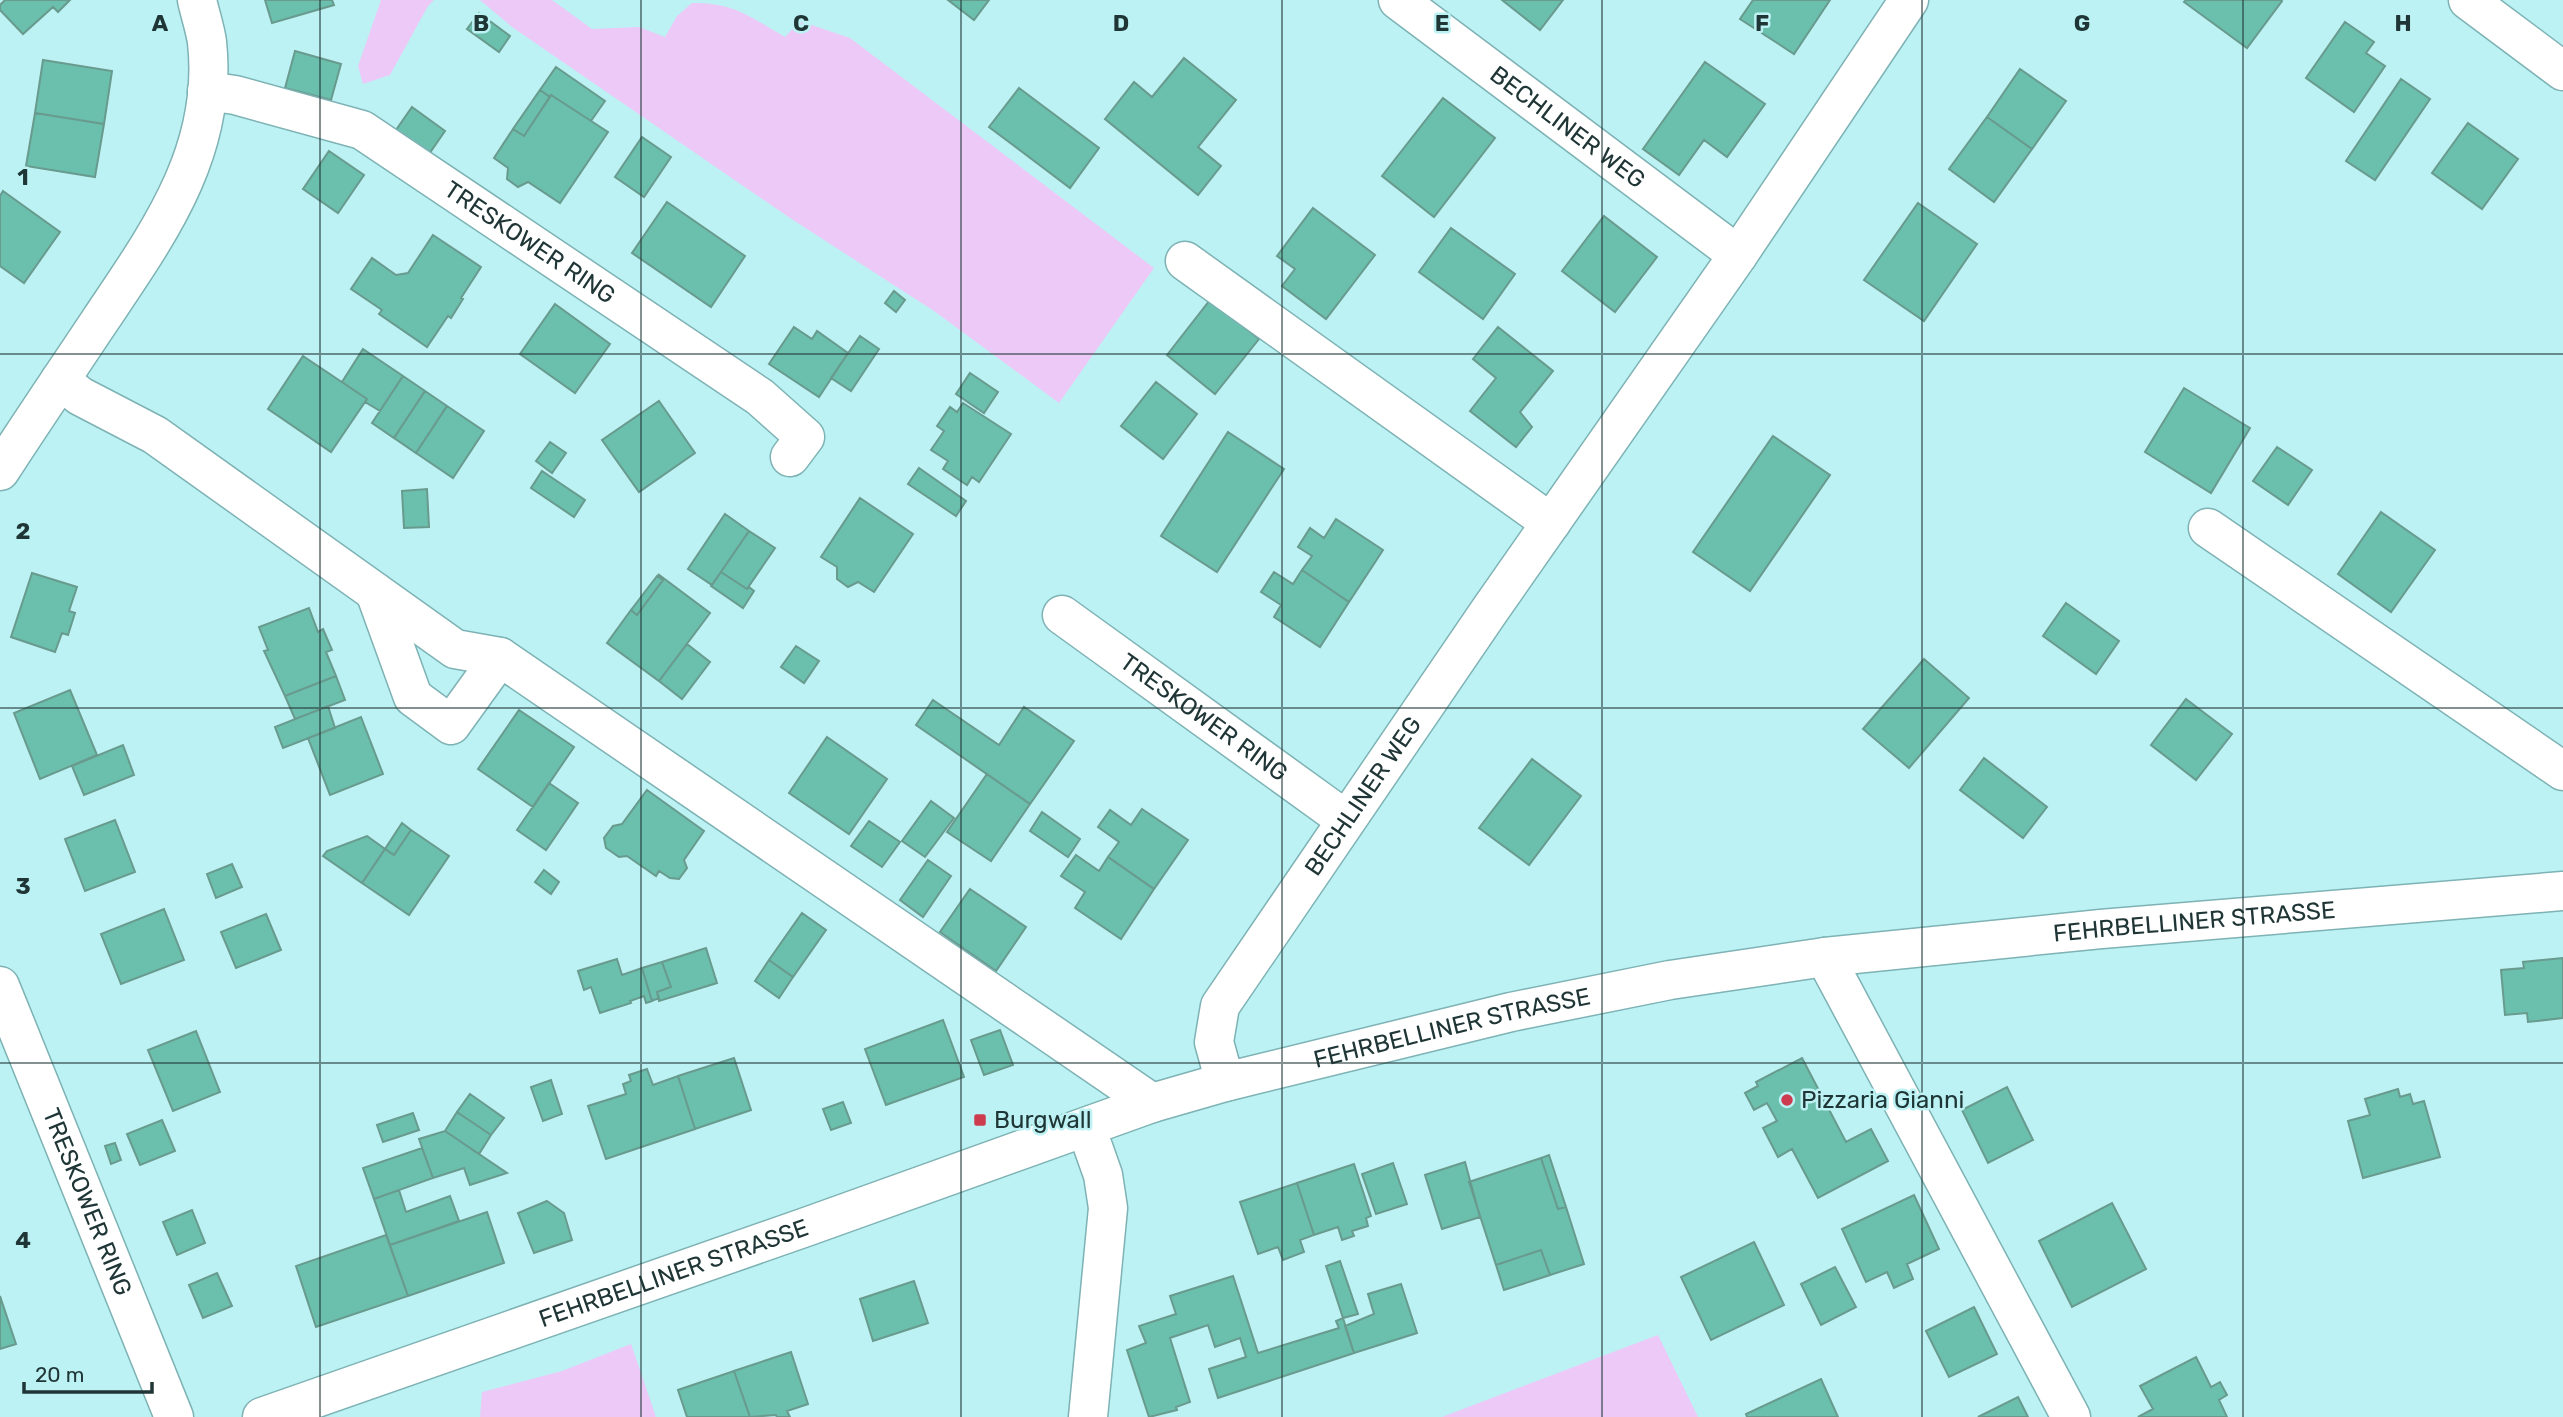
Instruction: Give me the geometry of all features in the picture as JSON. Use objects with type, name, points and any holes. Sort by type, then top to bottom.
[{"type":"street","points":[[0,471],[144,256],[178,197],[196,150],[207,92],[206,41],[197,0]]},
{"type":"street","name":"BECHLINER WEG","points":[[1398,0],[1738,256]]},
{"type":"street","name":"BECHLINER WEG","points":[[1225,1082],[1214,1042],[1220,1006],[1551,523],[1738,256],[1909,0]]},
{"type":"street","points":[[2469,0],[2563,71]]},
{"type":"street","name":"TRESKOWER RING","points":[[207,92],[235,95],[362,130],[760,397],[805,437],[790,457]]},
{"type":"street","points":[[1185,261],[1551,523]]},
{"type":"street","points":[[60,380],[80,396],[155,435],[455,649],[500,657],[1152,1102]]},
{"type":"street","points":[[2208,528],[2563,771]]},
{"type":"street","points":[[375,592],[413,697],[452,725],[500,657]]},
{"type":"street","name":"TRESKOWER RING","points":[[1062,615],[1346,820]]},
{"type":"street","name":"FEHRBELLINER STRASSE","points":[[262,1417],[1152,1102],[1511,1012],[1670,980],[1825,957],[2101,929],[2563,891]]},
{"type":"street","points":[[1825,957],[2071,1417]]},
{"type":"street","name":"TRESKOWER RING","points":[[0,986],[174,1417]]},
{"type":"street","points":[[1086,1127],[1103,1175],[1108,1208],[1088,1417]]},
{"type":"shaded area","points":[[381,0],[434,0],[428,6],[390,75],[363,84],[358,66]]},
{"type":"shaded area","points":[[480,0],[552,0],[592,29],[639,27],[665,37],[677,16],[692,3],[720,5],[741,12],[785,37],[800,21],[850,38],[1154,268],[1059,403],[934,311],[790,218],[512,27]]},
{"type":"shaded area","points":[[1658,1335],[1698,1417],[1442,1417]]},
{"type":"shaded area","points":[[631,1344],[656,1417],[480,1417],[482,1392],[562,1371]]},
{"type":"building","points":[[5,0],[70,0],[58,12],[53,7],[23,34],[0,10],[0,5]]},
{"type":"building","points":[[265,0],[332,0],[334,5],[272,23]]},
{"type":"building","points":[[948,0],[989,0],[974,20]]},
{"type":"building","points":[[1502,0],[1563,0],[1540,30]]},
{"type":"building","points":[[1753,0],[1830,0],[1794,54],[1740,19]]},
{"type":"building","points":[[2282,1],[2247,48],[2184,2]]},
{"type":"building","points":[[479,13],[510,36],[499,52],[467,29]]},
{"type":"building","points":[[2345,22],[2374,42],[2366,53],[2385,66],[2354,112],[2306,78]]},
{"type":"building","points":[[295,51],[341,64],[331,100],[285,88]]},
{"type":"building","points":[[1184,58],[1236,100],[1198,147],[1221,166],[1198,195],[1105,119],[1134,82],[1152,97]]},
{"type":"building","points":[[43,60],[112,71],[104,124],[35,113]]},
{"type":"building","points":[[1705,62],[1765,104],[1727,157],[1704,140],[1679,175],[1643,149]]},
{"type":"building","points":[[556,67],[605,101],[591,121],[540,90]]},
{"type":"building","points":[[2020,69],[2066,101],[2032,149],[1987,117]]},
{"type":"building","points":[[2401,79],[2430,99],[2375,180],[2346,161]]},
{"type":"building","points":[[1019,88],[1099,148],[1070,188],[989,127]]},
{"type":"building","points":[[540,90],[550,97],[524,136],[513,129]]},
{"type":"building","points":[[551,95],[608,132],[560,203],[528,182],[518,187],[507,179],[508,168],[494,158],[513,129],[524,136]]},
{"type":"building","points":[[1443,98],[1495,138],[1434,217],[1382,176]]},
{"type":"building","points":[[412,107],[445,131],[429,154],[396,130]]},
{"type":"building","points":[[35,113],[104,124],[95,177],[26,166]]},
{"type":"building","points":[[1987,117],[2032,149],[1994,202],[1949,169]]},
{"type":"building","points":[[2468,123],[2518,159],[2482,209],[2432,173]]},
{"type":"building","points":[[642,137],[671,157],[644,197],[615,177]]},
{"type":"building","points":[[329,151],[364,175],[338,213],[303,189]]},
{"type":"building","points":[[3,191],[60,232],[24,283],[0,266],[0,196]]},
{"type":"building","points":[[667,202],[745,256],[711,307],[632,253]]},
{"type":"building","points":[[1918,203],[1977,244],[1924,321],[1864,280]]},
{"type":"building","points":[[1313,208],[1375,255],[1326,319],[1282,286],[1295,269],[1277,256]]},
{"type":"building","points":[[1604,216],[1657,257],[1615,312],[1562,271]]},
{"type":"building","points":[[1451,228],[1515,274],[1483,319],[1419,272]]},
{"type":"building","points":[[433,235],[481,267],[451,318],[448,316],[427,347],[379,314],[382,310],[351,289],[372,258],[396,275],[408,273]]},
{"type":"building","points":[[894,291],[905,300],[896,312],[885,303]]},
{"type":"building","points":[[1210,300],[1259,339],[1215,394],[1167,355]]},
{"type":"building","points":[[555,304],[610,344],[575,393],[520,354]]},
{"type":"building","points":[[794,327],[812,339],[817,331],[848,353],[819,397],[769,364]]},
{"type":"building","points":[[1498,327],[1553,371],[1520,412],[1532,427],[1516,447],[1470,411],[1496,378],[1473,359]]},
{"type":"building","points":[[860,336],[879,349],[851,391],[831,378]]},
{"type":"building","points":[[363,349],[403,376],[380,411],[342,382]]},
{"type":"building","points":[[303,356],[367,399],[331,452],[268,409]]},
{"type":"building","points":[[970,373],[998,392],[984,413],[956,394]]},
{"type":"building","points":[[403,376],[425,391],[394,438],[372,423]]},
{"type":"building","points":[[1156,382],[1197,414],[1163,459],[1121,426]]},
{"type":"building","points":[[2184,388],[2250,428],[2211,493],[2145,452]]},
{"type":"building","points":[[425,391],[447,406],[416,453],[394,438]]},
{"type":"building","points":[[659,401],[695,453],[639,492],[602,440]]},
{"type":"building","points":[[963,403],[1011,434],[979,482],[972,477],[967,485],[943,469],[948,461],[931,450],[944,431],[937,426],[950,407],[957,412]]},
{"type":"building","points":[[447,406],[484,431],[453,478],[416,453]]},
{"type":"building","points":[[1228,432],[1284,469],[1217,572],[1161,536]]},
{"type":"building","points":[[1773,436],[1830,475],[1750,591],[1693,552]]},
{"type":"building","points":[[550,442],[566,453],[552,473],[536,461]]},
{"type":"building","points":[[2277,447],[2312,470],[2288,505],[2253,481]]},
{"type":"building","points":[[919,468],[966,501],[956,516],[908,484]]},
{"type":"building","points":[[542,471],[585,500],[574,517],[531,488]]},
{"type":"building","points":[[427,489],[429,527],[404,528],[402,491]]},
{"type":"building","points":[[860,498],[913,534],[874,592],[858,582],[848,587],[837,579],[837,567],[821,557]]},
{"type":"building","points":[[2381,512],[2435,550],[2391,612],[2338,574]]},
{"type":"building","points":[[725,514],[749,531],[712,585],[688,569]]},
{"type":"building","points":[[1336,519],[1383,550],[1349,602],[1302,570],[1312,556],[1298,547],[1310,528],[1324,538]]},
{"type":"building","points":[[749,531],[775,548],[747,589],[721,572]]},
{"type":"building","points":[[1302,570],[1349,602],[1320,647],[1274,617],[1281,605],[1261,592],[1274,572],[1293,584]]},
{"type":"building","points":[[721,572],[754,591],[743,608],[711,586]]},
{"type":"building","points":[[32,573],[77,587],[69,611],[75,613],[68,635],[62,633],[55,652],[11,637]]},
{"type":"building","points":[[658,574],[710,613],[659,681],[607,643],[631,610],[637,615],[663,580]]},
{"type":"building","points":[[657,576],[663,580],[637,615],[631,610]]},
{"type":"building","points":[[2066,603],[2119,641],[2096,674],[2043,636]]},
{"type":"building","points":[[309,608],[318,632],[323,629],[332,650],[326,652],[336,676],[285,696],[264,651],[268,650],[259,627]]},
{"type":"building","points":[[687,644],[710,662],[682,699],[659,681]]},
{"type":"building","points":[[796,646],[819,661],[804,683],[781,667]]},
{"type":"building","points":[[1924,659],[1969,698],[1909,768],[1863,729]]},
{"type":"building","points":[[336,676],[345,700],[295,719],[285,696]]},
{"type":"building","points":[[70,690],[97,755],[40,779],[14,713]]},
{"type":"building","points":[[2186,699],[2232,734],[2196,780],[2151,745]]},
{"type":"building","points":[[933,700],[999,745],[1024,707],[1074,741],[1030,804],[916,725]]},
{"type":"building","points":[[328,706],[335,728],[283,748],[275,727]]},
{"type":"building","points":[[519,710],[574,747],[533,807],[478,769]]},
{"type":"building","points":[[361,717],[383,774],[330,795],[308,738]]},
{"type":"building","points":[[827,737],[887,779],[849,834],[789,793]]},
{"type":"building","points":[[123,745],[134,775],[84,795],[72,766]]},
{"type":"building","points":[[1984,758],[2047,807],[2023,838],[1960,790]]},
{"type":"building","points":[[1532,759],[1581,796],[1529,865],[1479,828]]},
{"type":"building","points":[[987,774],[1030,804],[991,861],[947,832]]},
{"type":"building","points":[[549,783],[578,803],[546,850],[517,830]]},
{"type":"building","points":[[647,790],[704,831],[684,860],[687,868],[679,879],[670,878],[659,871],[656,876],[627,856],[619,857],[606,848],[604,838],[613,826],[622,824]]},
{"type":"building","points":[[931,801],[954,818],[925,857],[902,841]]},
{"type":"building","points":[[1142,809],[1188,840],[1154,889],[1108,857],[1119,842],[1098,827],[1110,810],[1131,825]]},
{"type":"building","points":[[1042,812],[1080,839],[1068,857],[1030,831]]},
{"type":"building","points":[[115,820],[135,872],[85,891],[65,839]]},
{"type":"building","points":[[869,821],[900,842],[882,867],[851,846]]},
{"type":"building","points":[[402,823],[411,830],[394,855],[385,849]]},
{"type":"building","points":[[411,830],[449,856],[409,915],[362,883],[385,849],[394,855]]},
{"type":"building","points":[[367,836],[385,849],[362,883],[323,856],[327,851]]},
{"type":"building","points":[[1076,855],[1099,871],[1108,857],[1154,889],[1121,939],[1075,908],[1085,892],[1061,876]]},
{"type":"building","points":[[928,860],[951,876],[923,917],[900,900]]},
{"type":"building","points":[[232,864],[242,887],[216,898],[207,874]]},
{"type":"building","points":[[544,870],[559,882],[551,894],[535,882]]},
{"type":"building","points":[[970,889],[1026,927],[996,971],[940,932]]},
{"type":"building","points":[[164,909],[184,960],[121,984],[101,934]]},
{"type":"building","points":[[802,913],[826,930],[793,977],[769,960]]},
{"type":"building","points":[[266,914],[281,950],[236,968],[221,932]]},
{"type":"building","points":[[706,948],[717,983],[659,1001],[657,992],[671,987],[662,962]]},
{"type":"building","points":[[2563,958],[2563,1018],[2528,1022],[2527,1013],[2505,1015],[2501,970],[2524,968],[2523,962]]},
{"type":"building","points":[[617,959],[622,975],[642,968],[652,1001],[646,1003],[644,996],[600,1013],[591,987],[584,990],[578,971]]},
{"type":"building","points":[[769,960],[793,977],[779,998],[755,981]]},
{"type":"building","points":[[662,962],[671,987],[657,992],[659,998],[652,1001],[642,968]]},
{"type":"building","points":[[943,1020],[964,1077],[886,1105],[865,1049]]},
{"type":"building","points":[[1000,1030],[1013,1065],[984,1075],[971,1040]]},
{"type":"building","points":[[196,1031],[220,1092],[173,1111],[148,1050]]},
{"type":"building","points":[[734,1058],[751,1110],[695,1129],[678,1076]]},
{"type":"building","points":[[1802,1058],[1846,1142],[1871,1129],[1888,1161],[1818,1198],[1792,1149],[1778,1157],[1763,1128],[1777,1121],[1767,1103],[1754,1110],[1745,1093],[1758,1086],[1756,1082]]},
{"type":"building","points":[[647,1069],[653,1085],[678,1076],[695,1129],[606,1159],[588,1106],[626,1094],[623,1084],[631,1081],[629,1075]]},
{"type":"building","points":[[551,1080],[562,1114],[543,1121],[531,1087]]},
{"type":"building","points":[[2007,1087],[2033,1140],[1988,1163],[1962,1110]]},
{"type":"building","points":[[2398,1089],[2400,1097],[2410,1094],[2413,1104],[2424,1101],[2440,1157],[2363,1178],[2348,1121],[2370,1115],[2365,1099]]},
{"type":"building","points":[[470,1094],[504,1118],[491,1135],[457,1112]]},
{"type":"building","points":[[843,1102],[851,1123],[831,1130],[823,1109]]},
{"type":"building","points":[[457,1112],[491,1135],[479,1154],[445,1131]]},
{"type":"building","points":[[413,1113],[419,1130],[383,1142],[377,1125]]},
{"type":"building","points":[[162,1120],[175,1151],[140,1165],[127,1134]]},
{"type":"building","points":[[445,1131],[507,1173],[470,1185],[464,1168],[433,1178],[419,1139]]},
{"type":"building","points":[[115,1143],[121,1160],[111,1164],[105,1146]]},
{"type":"building","points":[[422,1148],[433,1178],[374,1199],[363,1168]]},
{"type":"building","points":[[1549,1155],[1566,1207],[1558,1209],[1541,1158]]},
{"type":"building","points":[[1541,1158],[1558,1209],[1566,1207],[1584,1264],[1550,1275],[1541,1250],[1496,1265],[1469,1182]]},
{"type":"building","points":[[1465,1162],[1480,1217],[1442,1229],[1425,1175]]},
{"type":"building","points":[[1393,1163],[1407,1204],[1376,1214],[1362,1174]]},
{"type":"building","points":[[1354,1164],[1371,1216],[1366,1218],[1368,1226],[1352,1231],[1354,1236],[1342,1240],[1338,1227],[1314,1235],[1297,1183]]},
{"type":"building","points":[[1297,1183],[1314,1235],[1300,1240],[1304,1252],[1283,1260],[1278,1247],[1258,1254],[1240,1202]]},
{"type":"building","points":[[399,1190],[406,1212],[450,1196],[459,1221],[390,1245],[374,1199]]},
{"type":"building","points":[[1914,1195],[1939,1249],[1907,1264],[1913,1279],[1894,1288],[1887,1272],[1866,1282],[1842,1229]]},
{"type":"building","points":[[547,1201],[564,1213],[572,1240],[534,1253],[518,1213]]},
{"type":"building","points":[[2112,1203],[2146,1269],[2072,1307],[2039,1241]]},
{"type":"building","points":[[192,1210],[205,1243],[177,1255],[163,1222]]},
{"type":"building","points":[[487,1212],[504,1263],[408,1296],[390,1245]]},
{"type":"building","points":[[386,1235],[408,1296],[316,1327],[296,1266]]},
{"type":"building","points":[[1754,1242],[1784,1305],[1711,1340],[1681,1277]]},
{"type":"building","points":[[1541,1250],[1550,1275],[1504,1290],[1496,1265]]},
{"type":"building","points":[[1340,1261],[1358,1314],[1343,1318],[1326,1266]]},
{"type":"building","points":[[1835,1267],[1856,1307],[1821,1325],[1801,1284]]},
{"type":"building","points":[[217,1273],[232,1306],[203,1318],[189,1285]]},
{"type":"building","points":[[1233,1276],[1258,1353],[1339,1328],[1336,1321],[1343,1318],[1354,1353],[1218,1398],[1209,1369],[1246,1357],[1240,1338],[1215,1347],[1208,1325],[1170,1338],[1190,1402],[1176,1407],[1177,1410],[1149,1417],[1127,1350],[1146,1343],[1139,1326],[1176,1314],[1170,1296]]},
{"type":"building","points":[[914,1281],[928,1323],[873,1341],[860,1299]]},
{"type":"building","points":[[1401,1284],[1417,1333],[1354,1353],[1345,1326],[1374,1314],[1368,1294]]},
{"type":"building","points":[[0,1296],[16,1344],[0,1349]]},
{"type":"building","points":[[1974,1307],[1997,1354],[1949,1377],[1926,1331]]},
{"type":"building","points":[[791,1352],[808,1404],[787,1411],[790,1417],[750,1417],[734,1371]]},
{"type":"building","points":[[2196,1357],[2211,1387],[2220,1382],[2227,1395],[2219,1400],[2227,1417],[2138,1417],[2153,1409],[2140,1386]]},
{"type":"building","points":[[734,1371],[750,1417],[687,1417],[678,1390]]},
{"type":"building","points":[[1821,1379],[1838,1417],[1747,1417],[1746,1414]]},
{"type":"building","points":[[2018,1397],[2028,1417],[1978,1417]]},
{"type":"place","name":"Pizzaria Gianni","points":[[1787,1100]]},
{"type":"place","name":"Burgwall","points":[[980,1120]]}]
